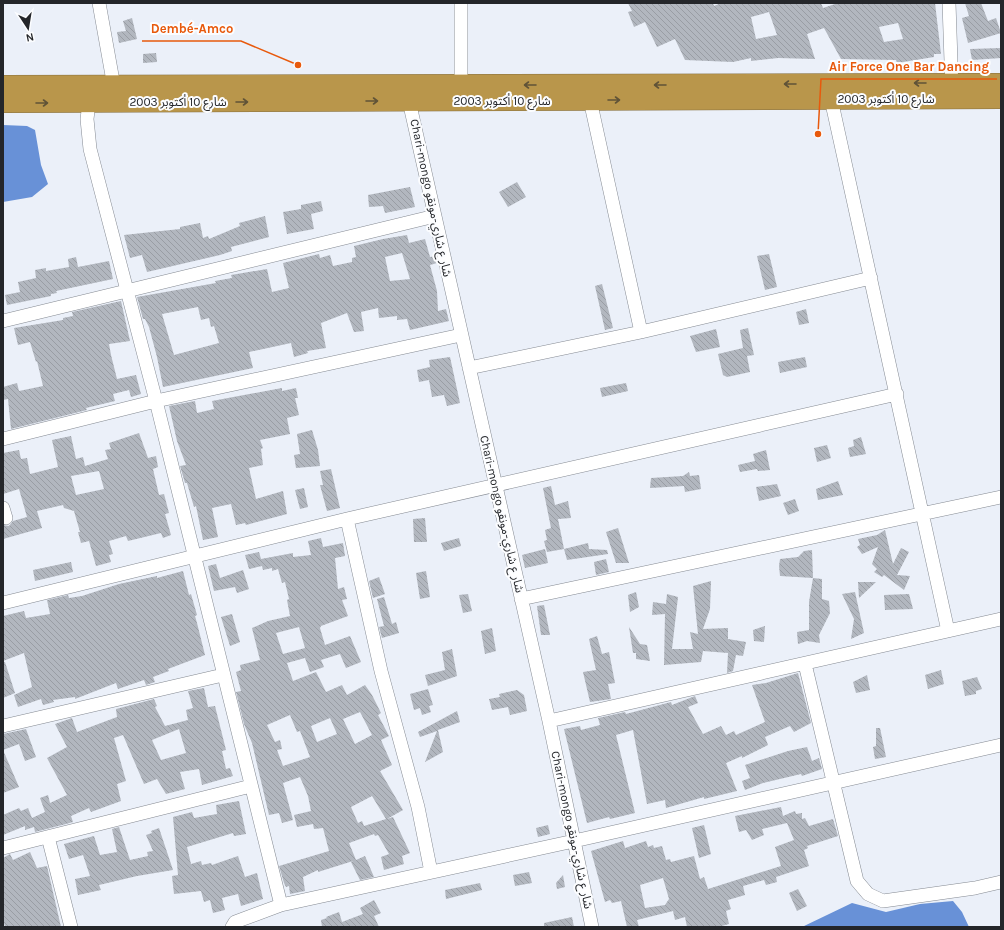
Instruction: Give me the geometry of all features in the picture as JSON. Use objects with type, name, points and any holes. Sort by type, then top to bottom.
[{"type":"highway","name":"شارع 10 أكتوبر 2003","points":[[115,94],[410,101],[461,93],[590,100],[832,99],[952,91],[1001,83]]},
{"type":"highway","name":"شارع 10 أكتوبر 2003","points":[[3,85],[90,94],[952,91],[1001,99]]},
{"type":"highway","name":"شارع 10 أكتوبر 2003","points":[[3,103],[90,94]]},
{"type":"street","points":[[99,3],[115,94]]},
{"type":"street","points":[[461,3],[461,93]]},
{"type":"street","points":[[949,3],[952,91]]},
{"type":"street","points":[[90,94],[87,119],[90,149],[156,401],[281,905]]},
{"type":"street","points":[[832,99],[948,631]]},
{"type":"street","points":[[590,100],[641,332]]},
{"type":"street","name":"Chari-mongo شار ع شاري-مونقو","points":[[410,101],[495,486],[550,721],[592,927]]},
{"type":"street","points":[[3,321],[435,216]]},
{"type":"street","points":[[469,368],[641,332],[871,278]]},
{"type":"street","points":[[3,439],[156,401],[461,335]]},
{"type":"street","points":[[3,603],[193,555],[897,394]]},
{"type":"street","points":[[521,599],[1001,497]]},
{"type":"street","points":[[347,519],[381,671],[418,807],[431,872]]},
{"type":"street","points":[[550,721],[1001,619]]},
{"type":"street","points":[[804,664],[857,881],[868,894],[883,900],[975,888],[1001,882]]},
{"type":"street","points":[[3,726],[223,675]]},
{"type":"street","points":[[232,927],[235,922],[281,905],[574,841],[1001,744]]},
{"type":"street","points":[[3,848],[251,786]]},
{"type":"street","points":[[48,836],[71,927]]},
{"type":"water","points":[[3,125],[27,126],[35,130],[41,165],[48,184],[32,197],[3,202]]},
{"type":"water","points":[[953,901],[962,912],[969,927],[802,927],[852,903],[886,912],[920,904]]},
{"type":"building","points":[[628,3],[713,3],[714,6],[721,3],[821,3],[823,8],[838,3],[935,3],[941,54],[934,54],[934,57],[897,63],[896,60],[841,59],[824,28],[807,34],[815,59],[778,58],[751,61],[751,58],[733,62],[685,60],[675,39],[657,47],[645,22],[634,27],[628,12],[632,11]],"holes":[[[769,12],[777,35],[756,39],[751,17]],[[898,23],[903,39],[884,42],[879,27]]]},
{"type":"building","points":[[965,3],[981,3],[988,21],[996,18],[1001,33],[968,43],[962,18],[969,16]]},
{"type":"building","points":[[132,18],[137,39],[119,43],[117,32],[126,31],[123,21]]},
{"type":"building","points":[[1001,48],[1001,58],[972,60],[970,49]]},
{"type":"building","points":[[156,53],[157,62],[143,63],[143,54]]},
{"type":"building","points":[[517,182],[526,197],[508,207],[499,192]]},
{"type":"building","points":[[410,187],[415,207],[385,213],[383,206],[369,207],[368,195]]},
{"type":"building","points":[[321,201],[323,211],[311,214],[314,229],[287,234],[283,212],[301,209],[301,205]]},
{"type":"building","points":[[265,216],[269,237],[231,247],[232,251],[220,255],[147,272],[142,255],[130,258],[124,235],[180,229],[180,227],[200,223],[203,238],[208,236],[209,239],[240,226],[239,223]]},
{"type":"building","points":[[407,235],[409,243],[425,239],[430,257],[436,256],[437,263],[430,265],[437,291],[438,311],[446,309],[449,321],[410,330],[407,319],[397,320],[397,316],[379,318],[378,308],[361,312],[364,331],[354,332],[347,313],[321,323],[326,348],[307,351],[308,353],[294,357],[291,343],[249,352],[253,368],[163,387],[149,327],[145,319],[143,319],[137,297],[216,283],[215,281],[232,278],[231,275],[267,269],[272,292],[289,288],[283,263],[319,254],[320,258],[330,255],[333,266],[352,262],[352,258],[356,257],[354,246]],"holes":[[[402,253],[410,279],[390,281],[385,257]],[[198,307],[201,320],[209,318],[211,327],[214,326],[219,343],[174,355],[162,314]]]},
{"type":"building","points":[[769,254],[777,287],[765,290],[757,256]]},
{"type":"building","points":[[76,257],[78,267],[109,261],[113,279],[56,291],[57,293],[51,294],[51,296],[7,305],[5,295],[20,292],[18,282],[36,278],[35,270],[46,268],[46,271],[69,267],[68,259]]},
{"type":"building","points":[[602,284],[613,328],[605,330],[595,286]]},
{"type":"building","points":[[121,301],[130,341],[109,344],[111,355],[117,379],[136,375],[141,394],[131,397],[129,390],[113,394],[115,401],[86,408],[87,410],[11,429],[8,399],[3,400],[3,387],[17,383],[19,391],[43,386],[37,361],[36,362],[30,342],[18,345],[14,328],[63,320],[63,318],[73,316],[72,312]]},
{"type":"building","points":[[806,309],[809,323],[799,325],[796,312]]},
{"type":"building","points":[[748,328],[754,355],[747,356],[750,372],[727,377],[723,375],[718,354],[743,348],[740,330]]},
{"type":"building","points":[[716,329],[720,347],[696,352],[690,336]]},
{"type":"building","points":[[450,357],[460,403],[447,406],[444,395],[432,397],[429,380],[419,382],[417,370],[430,367],[429,360]]},
{"type":"building","points":[[805,357],[807,367],[780,373],[778,362]]},
{"type":"building","points":[[626,383],[628,391],[602,397],[600,388]]},
{"type":"building","points":[[282,388],[282,391],[296,388],[298,398],[295,398],[299,415],[287,418],[290,434],[260,440],[263,448],[261,449],[263,465],[249,468],[256,499],[283,491],[287,514],[246,525],[245,523],[236,525],[231,504],[212,508],[218,537],[203,540],[196,506],[194,507],[180,466],[186,465],[177,441],[169,406],[195,401],[197,413],[214,409],[212,401]]},
{"type":"building","points":[[312,430],[318,450],[320,466],[296,468],[294,455],[300,454],[297,434]]},
{"type":"building","points":[[139,433],[148,458],[156,456],[158,467],[153,469],[159,495],[164,494],[169,513],[165,514],[171,535],[163,538],[161,533],[128,541],[126,536],[109,541],[113,554],[109,555],[111,562],[96,566],[89,541],[81,543],[78,532],[80,532],[74,511],[64,508],[63,505],[37,511],[42,528],[3,539],[3,525],[9,526],[13,521],[27,517],[19,489],[3,494],[3,453],[19,450],[21,459],[27,458],[30,474],[58,467],[52,440],[71,436],[76,459],[83,457],[85,466],[108,459],[105,450],[111,449],[109,443]],"holes":[[[99,471],[104,489],[76,495],[71,476]]]},
{"type":"building","points":[[861,437],[866,454],[850,457],[848,448],[854,446],[853,440]]},
{"type":"building","points":[[827,445],[831,458],[817,462],[814,448]]},
{"type":"building","points":[[766,450],[770,470],[758,471],[757,469],[740,472],[738,465],[755,461],[753,454]]},
{"type":"building","points":[[331,469],[340,508],[327,511],[320,485],[323,485],[320,471]]},
{"type":"building","points":[[689,472],[690,476],[699,475],[701,489],[685,492],[684,486],[650,488],[651,478],[683,476]]},
{"type":"building","points":[[838,481],[843,495],[818,500],[816,489]]},
{"type":"building","points":[[777,484],[781,496],[759,501],[756,487]]},
{"type":"building","points":[[551,486],[555,505],[568,501],[571,518],[558,519],[564,549],[547,552],[544,541],[547,540],[545,530],[551,528],[543,488]]},
{"type":"building","points":[[304,488],[308,507],[300,509],[295,490]]},
{"type":"building","points":[[795,499],[799,511],[788,515],[783,503]]},
{"type":"building","points":[[425,518],[427,542],[414,542],[413,519]]},
{"type":"building","points":[[618,528],[629,563],[616,563],[606,532]]},
{"type":"building","points":[[885,530],[893,564],[901,548],[909,552],[897,575],[910,576],[904,590],[884,575],[882,577],[874,572],[877,569],[872,564],[878,547],[862,554],[857,547],[860,545],[858,539],[877,535]]},
{"type":"building","points":[[321,538],[323,547],[343,543],[345,556],[335,558],[338,589],[344,587],[347,599],[342,600],[348,616],[321,626],[320,628],[325,645],[350,636],[361,662],[346,668],[340,654],[321,660],[324,667],[310,672],[305,658],[287,663],[293,681],[316,672],[326,692],[342,685],[347,695],[365,685],[372,695],[381,713],[378,715],[389,736],[381,740],[392,765],[380,771],[403,810],[387,819],[393,817],[410,853],[402,856],[404,864],[384,870],[381,857],[389,854],[378,835],[375,836],[374,834],[349,843],[356,860],[365,856],[374,877],[360,880],[351,862],[353,861],[318,872],[318,870],[303,877],[305,891],[290,894],[289,886],[286,887],[284,883],[279,866],[329,851],[323,828],[314,829],[313,824],[297,827],[294,815],[311,811],[308,796],[300,777],[283,783],[293,820],[282,823],[279,813],[269,815],[252,743],[244,724],[236,692],[241,691],[236,672],[241,670],[240,665],[260,660],[252,628],[268,621],[290,616],[287,600],[289,599],[285,582],[282,583],[278,569],[272,571],[272,568],[263,570],[262,566],[249,569],[245,555],[259,552],[261,559],[293,553],[293,557],[311,555],[308,541]],"holes":[[[299,627],[305,648],[283,654],[276,633]],[[360,712],[372,735],[355,744],[343,719]],[[290,715],[297,732],[300,731],[310,757],[283,766],[277,750],[282,749],[280,740],[275,742],[267,725]],[[330,718],[337,734],[317,742],[311,726]],[[372,796],[386,819],[364,826],[362,821],[358,823],[351,807]]]},
{"type":"building","points":[[459,538],[461,546],[444,551],[441,543]]},
{"type":"building","points":[[588,543],[589,549],[607,550],[608,554],[567,560],[564,549]]},
{"type":"building","points":[[545,549],[548,563],[525,568],[522,555]]},
{"type":"building","points":[[812,550],[813,578],[780,576],[780,559],[798,557],[804,551]]},
{"type":"building","points":[[606,559],[609,572],[596,575],[594,562]]},
{"type":"building","points":[[71,562],[73,572],[35,581],[33,570]]},
{"type":"building","points":[[216,564],[220,578],[243,570],[249,589],[237,593],[235,587],[214,591],[208,566]]},
{"type":"building","points":[[183,571],[189,595],[191,594],[197,615],[195,616],[205,655],[168,669],[169,671],[153,677],[155,682],[146,685],[144,680],[118,689],[116,683],[75,699],[75,697],[53,700],[54,702],[43,705],[41,699],[18,707],[14,695],[32,687],[24,653],[3,661],[3,616],[24,611],[26,618],[50,614],[47,600],[68,595],[69,598],[82,596],[119,584],[157,576],[157,578]]},
{"type":"building","points":[[426,571],[430,597],[420,599],[416,573]]},
{"type":"building","points":[[379,577],[385,594],[373,598],[369,581]]},
{"type":"building","points":[[813,578],[822,579],[822,599],[829,601],[830,613],[819,635],[820,643],[807,641],[798,644],[797,632],[809,630],[809,602]]},
{"type":"building","points":[[711,581],[710,609],[703,629],[728,628],[728,639],[746,642],[743,656],[736,655],[733,671],[727,673],[728,653],[703,651],[701,662],[664,665],[665,614],[652,615],[653,602],[666,604],[667,594],[678,597],[672,649],[693,649],[690,632],[698,634],[693,586]]},
{"type":"building","points":[[858,582],[876,582],[859,598]]},
{"type":"building","points":[[636,592],[639,607],[630,612],[628,595]]},
{"type":"building","points":[[855,592],[864,633],[851,639],[854,619],[842,594]]},
{"type":"building","points":[[468,594],[472,611],[463,613],[459,595]]},
{"type":"building","points":[[909,594],[913,609],[885,610],[884,595]]},
{"type":"building","points":[[384,597],[392,624],[396,622],[399,633],[382,638],[379,627],[384,626],[377,599]]},
{"type":"building","points":[[544,605],[550,635],[541,635],[537,606]]},
{"type":"building","points":[[232,614],[240,642],[230,646],[221,617]]},
{"type":"building","points":[[765,626],[764,642],[754,641],[753,630]]},
{"type":"building","points":[[629,627],[640,644],[647,645],[650,661],[636,659],[636,653],[633,653]]},
{"type":"building","points":[[492,628],[496,651],[485,654],[481,631]]},
{"type":"building","points":[[597,636],[602,654],[609,652],[615,683],[608,684],[611,699],[590,702],[583,672],[596,670],[589,639]]},
{"type":"building","points":[[452,649],[457,676],[428,686],[425,675],[445,670],[442,652]]},
{"type":"building","points":[[3,662],[5,662],[15,693],[3,698]]},
{"type":"building","points":[[941,670],[944,684],[928,689],[925,675]]},
{"type":"building","points":[[798,673],[811,723],[794,732],[790,726],[765,737],[768,745],[742,758],[742,756],[726,763],[737,791],[704,799],[704,797],[666,808],[665,800],[647,804],[633,730],[616,735],[635,813],[610,819],[609,817],[587,823],[564,729],[580,726],[581,730],[600,725],[598,718],[625,712],[626,714],[671,702],[672,705],[695,696],[698,703],[688,707],[703,734],[721,726],[726,735],[734,731],[736,735],[765,722],[752,685],[766,683]]},
{"type":"building","points":[[867,675],[870,690],[856,693],[853,682]]},
{"type":"building","points":[[977,677],[982,689],[976,691],[976,694],[965,696],[962,681]]},
{"type":"building","points":[[204,688],[208,707],[215,706],[226,750],[222,751],[226,769],[230,768],[233,776],[202,785],[199,769],[180,772],[185,789],[166,794],[157,779],[144,784],[123,735],[114,738],[126,781],[117,784],[121,801],[91,812],[89,808],[71,816],[73,822],[35,832],[34,827],[25,830],[25,826],[3,835],[3,815],[19,808],[21,811],[28,808],[32,818],[45,812],[40,798],[48,795],[50,803],[67,795],[47,758],[67,747],[55,724],[72,718],[77,732],[117,717],[116,709],[154,699],[157,706],[155,707],[165,726],[188,720],[186,710],[193,708],[188,691]],"holes":[[[179,729],[186,753],[161,760],[152,740]]]},
{"type":"building","points":[[428,689],[433,705],[429,706],[431,712],[422,715],[420,708],[414,710],[410,694]]},
{"type":"building","points":[[517,690],[524,695],[527,711],[510,715],[508,707],[492,710],[489,699],[500,697],[499,694]]},
{"type":"building","points":[[457,711],[460,722],[438,730],[443,752],[425,762],[437,731],[420,737],[418,732]]},
{"type":"building","points":[[876,728],[880,728],[886,757],[875,759],[873,747],[876,746]]},
{"type":"building","points":[[26,729],[36,757],[25,761],[19,744],[3,750],[3,734]]},
{"type":"building","points":[[807,747],[812,761],[819,758],[822,769],[802,776],[801,774],[763,783],[745,790],[742,781],[750,778],[745,765],[788,751]]},
{"type":"building","points":[[3,750],[19,787],[3,793]]},
{"type":"building","points":[[239,801],[246,834],[234,836],[233,833],[187,847],[191,864],[201,861],[202,865],[211,863],[212,865],[238,856],[245,877],[257,873],[263,899],[241,906],[238,894],[222,898],[225,910],[213,913],[210,900],[204,902],[201,891],[174,894],[172,876],[178,875],[173,817],[192,812],[194,818],[217,814],[216,805]]},
{"type":"building","points":[[781,807],[783,816],[795,811],[796,814],[802,813],[802,819],[805,818],[809,826],[833,819],[838,836],[807,846],[808,848],[804,850],[809,866],[776,877],[777,882],[766,885],[764,880],[743,886],[745,895],[728,900],[731,909],[726,911],[729,924],[718,927],[687,927],[685,917],[675,920],[673,911],[637,920],[639,927],[627,927],[621,901],[612,903],[610,900],[605,902],[591,851],[623,841],[625,848],[646,841],[648,847],[653,845],[654,848],[662,846],[666,860],[670,859],[671,862],[694,856],[700,879],[704,877],[708,889],[781,866],[775,847],[794,840],[787,823],[762,829],[764,835],[752,840],[746,830],[739,832],[735,816]],"holes":[[[663,878],[669,899],[665,905],[645,908],[640,885]]]},
{"type":"building","points":[[548,825],[550,834],[538,837],[536,828]]},
{"type":"building","points":[[704,825],[711,854],[699,858],[692,828]]},
{"type":"building","points":[[119,827],[130,860],[148,856],[147,852],[153,851],[146,835],[159,828],[173,870],[137,876],[99,885],[101,890],[78,895],[75,879],[90,876],[83,855],[69,859],[64,844],[94,836],[100,855],[117,852],[112,829]]},
{"type":"building","points":[[30,852],[37,868],[47,866],[61,927],[5,927],[3,919],[3,858],[10,854],[13,860]]},
{"type":"building","points":[[529,872],[532,883],[515,886],[513,875]]},
{"type":"building","points":[[563,875],[565,887],[557,889],[556,883]]},
{"type":"building","points":[[480,883],[482,890],[446,899],[445,890]]},
{"type":"building","points":[[798,889],[807,906],[797,911],[789,893]]},
{"type":"building","points":[[374,900],[381,913],[374,916],[379,927],[322,927],[321,920],[339,912],[342,922],[363,914],[360,908]]},
{"type":"building","points":[[572,917],[574,927],[544,927],[544,923]]},
{"type":"place","name":"Dembé-Amco","points":[[298,65]]},
{"type":"place","name":"Air Force One Bar Dancing","points":[[818,134]]}]
